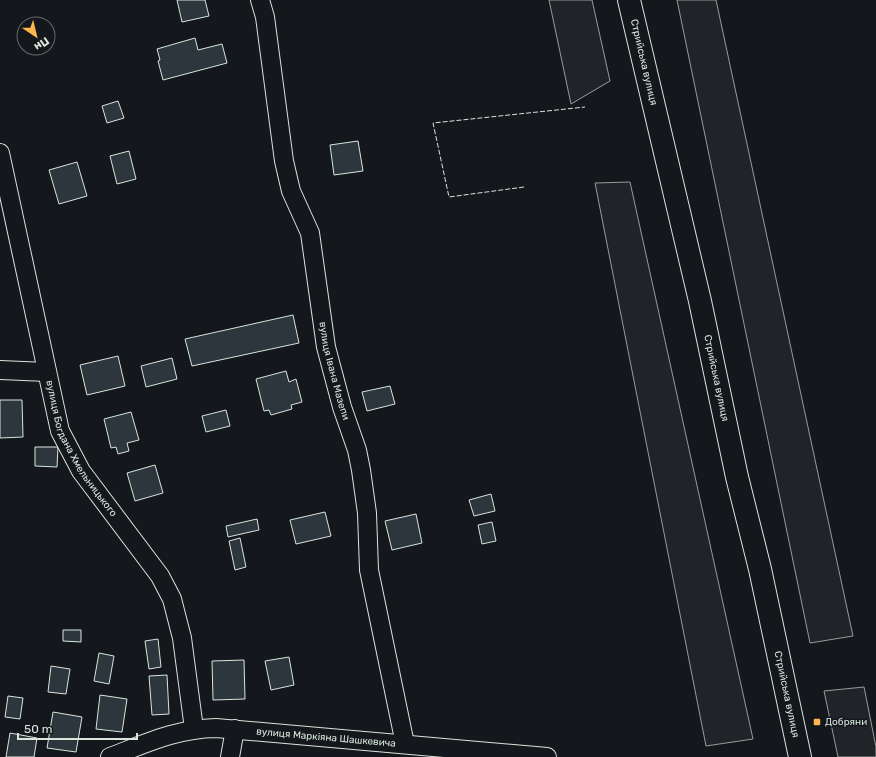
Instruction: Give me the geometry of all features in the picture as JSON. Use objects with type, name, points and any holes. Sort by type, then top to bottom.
[{"type":"highway","name":"Стрийська вулиця","points":[[629,0],[700,301],[737,477],[760,569],[800,757]]},
{"type":"street","name":"вулиця Івана Мазепи","points":[[260,0],[265,17],[284,161],[291,191],[310,233],[326,347],[342,407],[358,450],[362,470],[367,513],[369,570],[405,744]]},
{"type":"street","name":"вулиця Богдана Хмельницького","points":[[0,153],[60,431],[81,471],[160,576],[172,599],[182,638],[194,728]]},
{"type":"street","points":[[0,370],[47,372]]},
{"type":"street","name":"вулиця Маркіяна Шашкевича","points":[[110,757],[175,732],[194,728],[235,729],[405,744],[455,752],[546,757]]},
{"type":"street","points":[[230,757],[235,729]]},
{"type":"shaded area","points":[[549,0],[592,0],[610,81],[571,104]]},
{"type":"shaded area","points":[[677,0],[716,0],[853,636],[810,643]]},
{"type":"shaded area","points":[[630,182],[753,739],[706,746],[595,183]]},
{"type":"shaded area","points":[[864,687],[876,747],[876,757],[838,757],[824,691]]},
{"type":"building","points":[[177,0],[205,0],[209,16],[182,22]]},
{"type":"building","points":[[195,38],[198,50],[222,44],[227,63],[163,80],[158,61],[160,60],[157,49]]},
{"type":"building","points":[[118,101],[124,118],[107,123],[102,106]]},
{"type":"building","points":[[358,141],[363,171],[334,175],[330,145]]},
{"type":"building","points":[[129,151],[136,179],[117,184],[110,156]]},
{"type":"building","points":[[77,162],[87,196],[59,204],[49,170]]},
{"type":"building","points":[[293,315],[299,343],[192,366],[185,339]]},
{"type":"building","points":[[118,356],[125,386],[87,395],[80,365]]},
{"type":"building","points":[[172,358],[177,379],[146,387],[141,366]]},
{"type":"building","points":[[286,371],[289,382],[296,379],[302,402],[291,405],[292,409],[271,415],[269,410],[264,411],[256,379]]},
{"type":"building","points":[[390,386],[395,404],[367,411],[362,392]]},
{"type":"building","points":[[0,400],[22,400],[23,437],[0,438]]},
{"type":"building","points":[[226,410],[230,426],[206,432],[202,416]]},
{"type":"building","points":[[131,412],[139,440],[127,443],[129,451],[118,454],[116,447],[111,448],[104,419]]},
{"type":"building","points":[[35,447],[58,447],[57,467],[35,466]]},
{"type":"building","points":[[155,465],[163,493],[135,501],[127,473]]},
{"type":"building","points":[[491,494],[495,511],[474,516],[469,500]]},
{"type":"building","points":[[325,512],[331,536],[296,544],[290,520]]},
{"type":"building","points":[[416,514],[422,543],[392,550],[385,521]]},
{"type":"building","points":[[257,519],[259,530],[228,537],[226,526]]},
{"type":"building","points":[[492,522],[496,541],[482,544],[478,525]]},
{"type":"building","points":[[240,538],[246,567],[235,570],[229,541]]},
{"type":"building","points":[[63,630],[81,630],[81,642],[63,641]]},
{"type":"building","points":[[158,639],[161,667],[149,669],[145,641]]},
{"type":"building","points":[[99,653],[114,656],[109,684],[94,681]]},
{"type":"building","points":[[289,657],[294,685],[271,690],[265,661]]},
{"type":"building","points":[[244,660],[245,699],[213,700],[212,661]]},
{"type":"building","points":[[51,666],[70,669],[66,694],[48,692]]},
{"type":"building","points":[[167,675],[169,714],[152,715],[149,676]]},
{"type":"building","points":[[100,695],[127,699],[122,732],[96,729]]},
{"type":"building","points":[[8,696],[23,698],[20,719],[5,717]]},
{"type":"building","points":[[53,712],[82,717],[76,752],[47,748]]},
{"type":"building","points":[[10,733],[37,738],[34,757],[6,757]]},
{"type":"fence","points":[[524,187],[449,197],[433,123],[585,107]]},
{"type":"place","name":"Добряни","points":[[817,722]]}]
